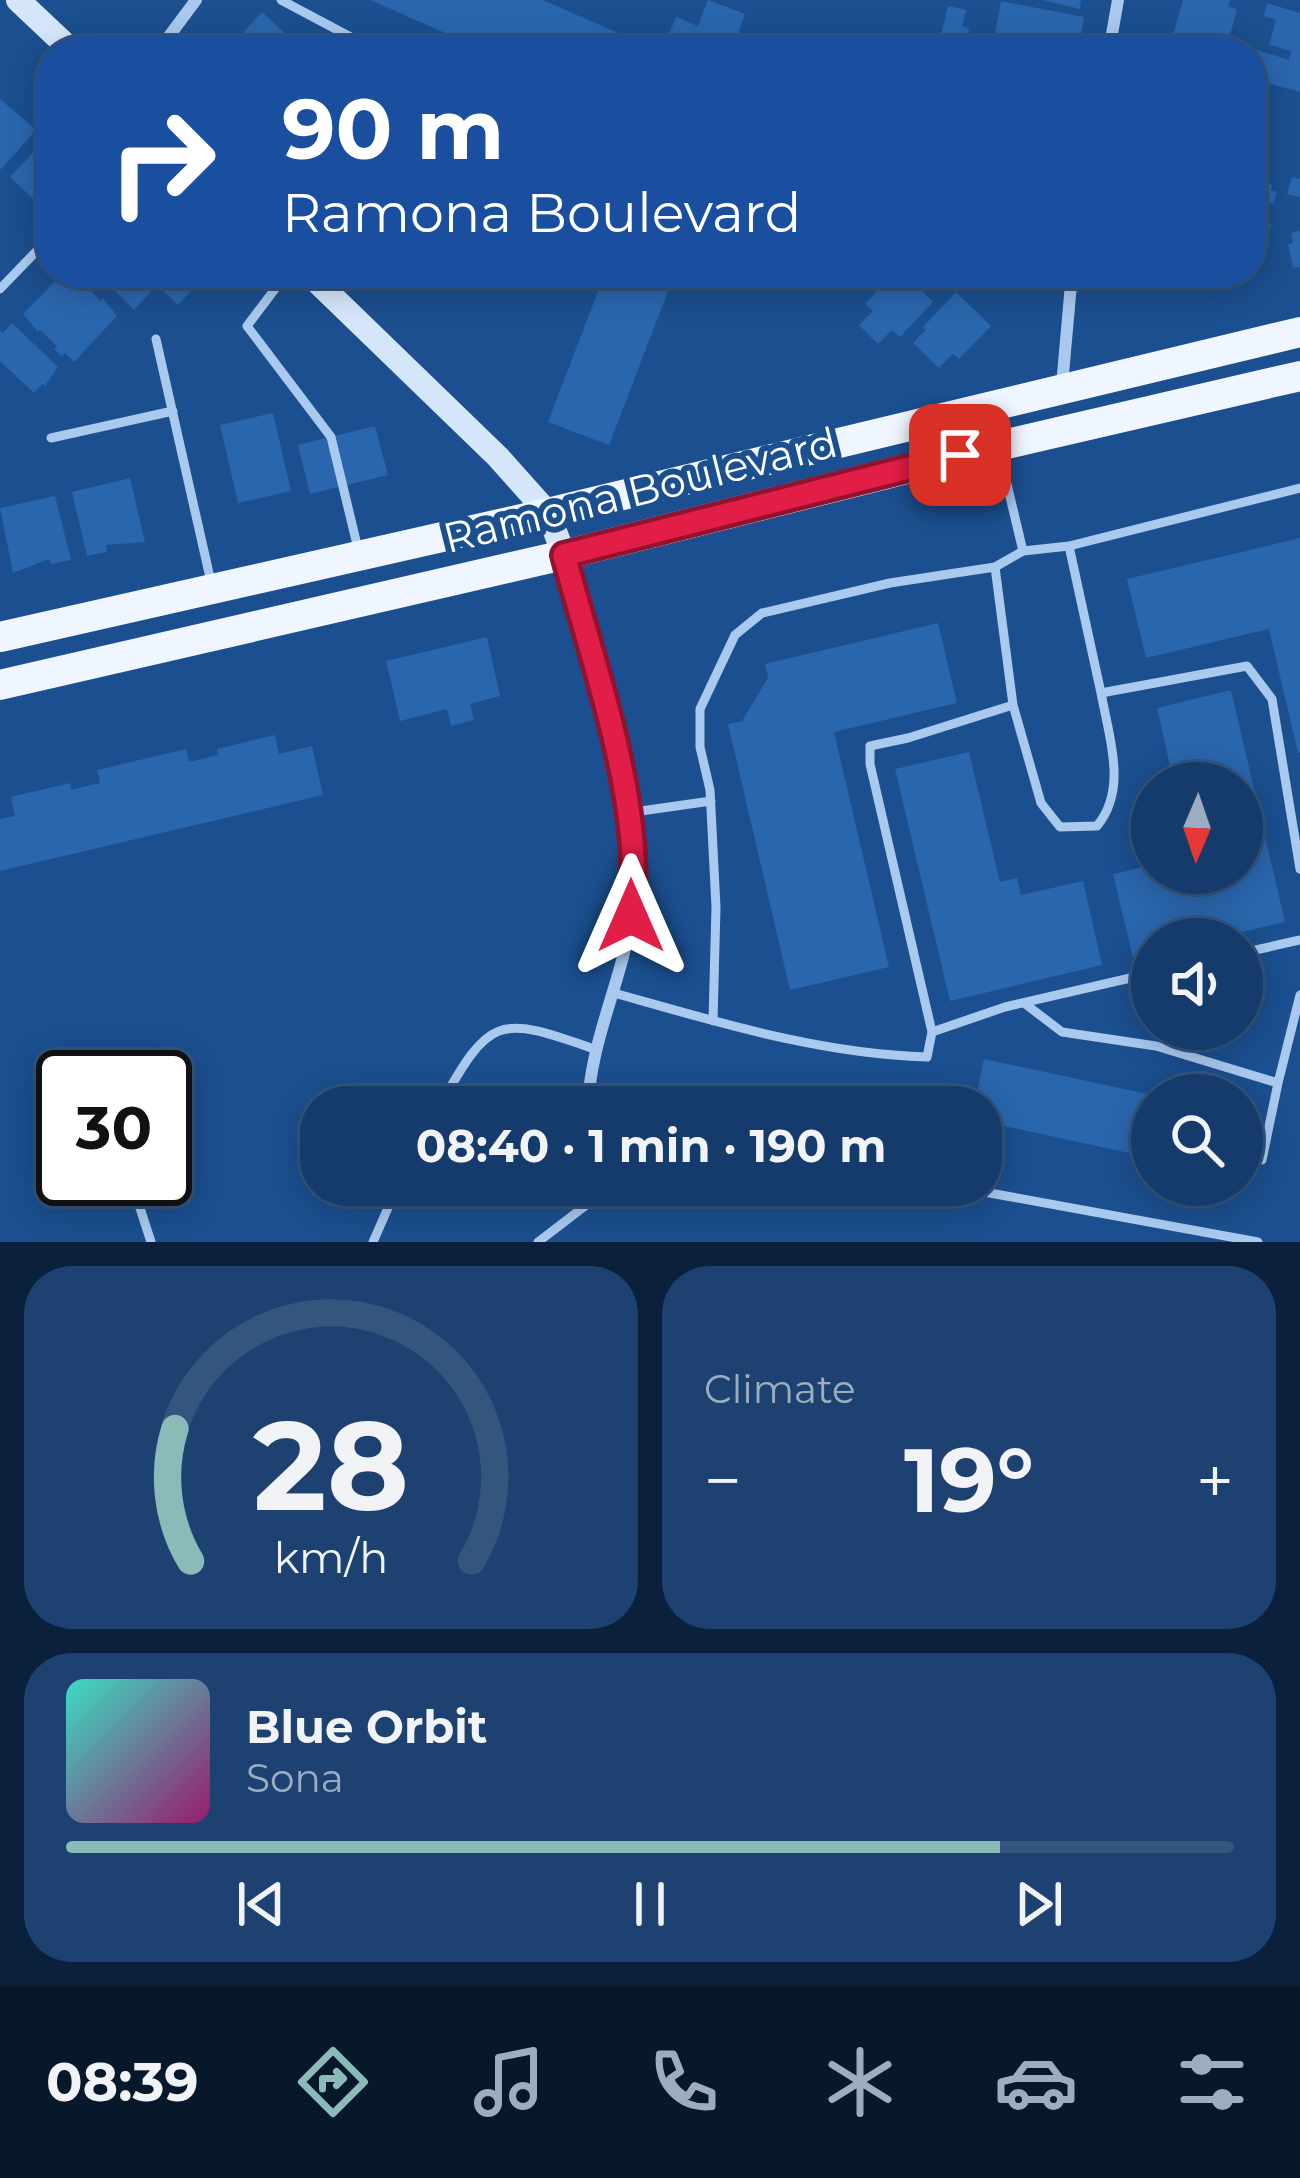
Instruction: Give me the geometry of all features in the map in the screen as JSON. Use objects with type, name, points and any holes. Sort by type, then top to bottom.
[{"type":"main road","name":"Ramona Boulevard","points":[[0,637],[548,513],[1300,332]]},
{"type":"main road","name":"Ramona Boulevard","points":[[0,685],[564,555],[1300,376]]},
{"type":"street","points":[[18,0],[55,36]]},
{"type":"street","points":[[169,36],[196,0]]},
{"type":"street","points":[[1112,36],[1118,0]]},
{"type":"street","points":[[324,288],[420,377],[548,513],[564,555],[613,740],[627,813],[634,892],[628,940],[594,1048],[590,1086]]},
{"type":"street","points":[[1062,387],[1071,288]]},
{"type":"lane","points":[[281,0],[349,36]]},
{"type":"lane","points":[[0,289],[36,252]]},
{"type":"lane","points":[[276,288],[247,326],[331,437],[360,557]]},
{"type":"lane","points":[[156,339],[212,588]]},
{"type":"lane","points":[[51,438],[173,411]]},
{"type":"lane","points":[[998,446],[1023,551]]},
{"type":"lane","points":[[713,1021],[716,907],[700,710],[735,635],[762,613],[890,583],[995,567],[1023,551],[1070,546],[1300,488]]},
{"type":"lane","points":[[995,567],[1013,705],[1040,803],[1060,826],[1096,826],[1113,806],[1114,761],[1070,546]]},
{"type":"lane","points":[[1100,693],[1247,666],[1272,699],[1300,869]]},
{"type":"lane","points":[[614,993],[863,1055],[927,1057],[932,1032],[870,764],[870,746],[1013,705]]},
{"type":"lane","points":[[627,813],[711,801]]},
{"type":"lane","points":[[1263,948],[1300,940]]},
{"type":"lane","points":[[932,1032],[1024,1003],[1131,978]]},
{"type":"lane","points":[[1263,1155],[1300,995]]},
{"type":"lane","points":[[1024,1003],[1062,1032],[1156,1046],[1278,1082]]},
{"type":"lane","points":[[451,1086],[477,1043],[505,1028],[533,1027],[594,1048]]},
{"type":"lane","points":[[1002,1195],[1258,1242]]},
{"type":"lane","points":[[139,1206],[151,1242]]},
{"type":"lane","points":[[373,1242],[389,1206]]},
{"type":"lane","points":[[538,1242],[585,1206]]},
{"type":"building","points":[[370,0],[543,0],[625,36],[452,36]]},
{"type":"building","points":[[708,0],[745,14],[737,36],[668,36],[676,17],[698,26]]},
{"type":"building","points":[[1042,0],[1081,0],[1080,9]]},
{"type":"building","points":[[1183,0],[1230,0],[1228,7],[1237,9],[1230,36],[1173,36]]},
{"type":"building","points":[[1001,1],[1084,17],[1081,36],[995,33]]},
{"type":"building","points":[[1267,3],[1300,13],[1300,92],[1266,82],[1266,53],[1289,60],[1291,51],[1269,45],[1276,20],[1264,16]]},
{"type":"building","points":[[948,6],[966,10],[962,26],[969,28],[968,36],[941,35]]},
{"type":"building","points":[[262,12],[288,36],[240,36]]},
{"type":"building","points":[[0,99],[36,130],[0,170]]},
{"type":"building","points":[[36,150],[36,202],[10,177]]},
{"type":"building","points":[[1292,177],[1300,179],[1300,197],[1287,194]]},
{"type":"building","points":[[1266,183],[1277,192],[1273,204],[1266,206]]},
{"type":"building","points":[[1300,231],[1300,267],[1293,268],[1288,244],[1293,243],[1291,233]]},
{"type":"building","points":[[48,288],[87,288],[117,316],[74,362],[54,349],[57,346],[23,314]]},
{"type":"building","points":[[113,288],[154,288],[134,310]]},
{"type":"building","points":[[160,288],[194,288],[178,305]]},
{"type":"building","points":[[599,288],[669,288],[609,445],[548,422]]},
{"type":"building","points":[[880,288],[919,288],[933,302],[900,337],[892,330],[878,344],[859,325],[873,311],[865,304]]},
{"type":"building","points":[[956,292],[991,326],[959,359],[953,354],[939,368],[913,343]]},
{"type":"building","points":[[12,323],[58,367],[34,393],[0,361],[0,331]]},
{"type":"building","points":[[273,413],[291,491],[238,503],[220,425]]},
{"type":"building","points":[[375,426],[388,475],[310,494],[298,445]]},
{"type":"building","points":[[130,478],[145,542],[106,545],[107,552],[87,556],[72,492]]},
{"type":"building","points":[[55,496],[71,560],[51,564],[49,559],[13,573],[0,508]]},
{"type":"building","points":[[1300,538],[1298,753],[1269,629],[1146,658],[1127,579]]},
{"type":"building","points":[[938,623],[957,703],[834,732],[889,967],[790,990],[728,724],[742,721],[768,678],[765,664]]},
{"type":"building","points":[[487,637],[500,696],[470,704],[474,720],[451,726],[447,709],[400,721],[386,661]]},
{"type":"building","points":[[1231,690],[1248,762],[1169,762],[1157,708]]},
{"type":"building","points":[[275,735],[279,754],[312,746],[323,795],[0,871],[0,819],[15,816],[11,797],[70,783],[71,790],[100,783],[97,770],[186,749],[189,762],[218,755],[217,749]]},
{"type":"building","points":[[969,752],[1000,882],[1017,878],[1021,895],[1083,881],[1102,965],[950,1001],[895,769]]},
{"type":"building","points":[[1263,827],[1285,922],[1263,927],[1263,918],[1131,918],[1131,950],[1113,874],[1131,870],[1131,894],[1263,894]]},
{"type":"building","points":[[984,1059],[1131,1090],[1131,1153],[1002,1126],[1002,1086],[978,1086]]},
{"type":"route","points":[[631,916],[634,892],[627,813],[613,740],[564,555],[960,455]]}]
